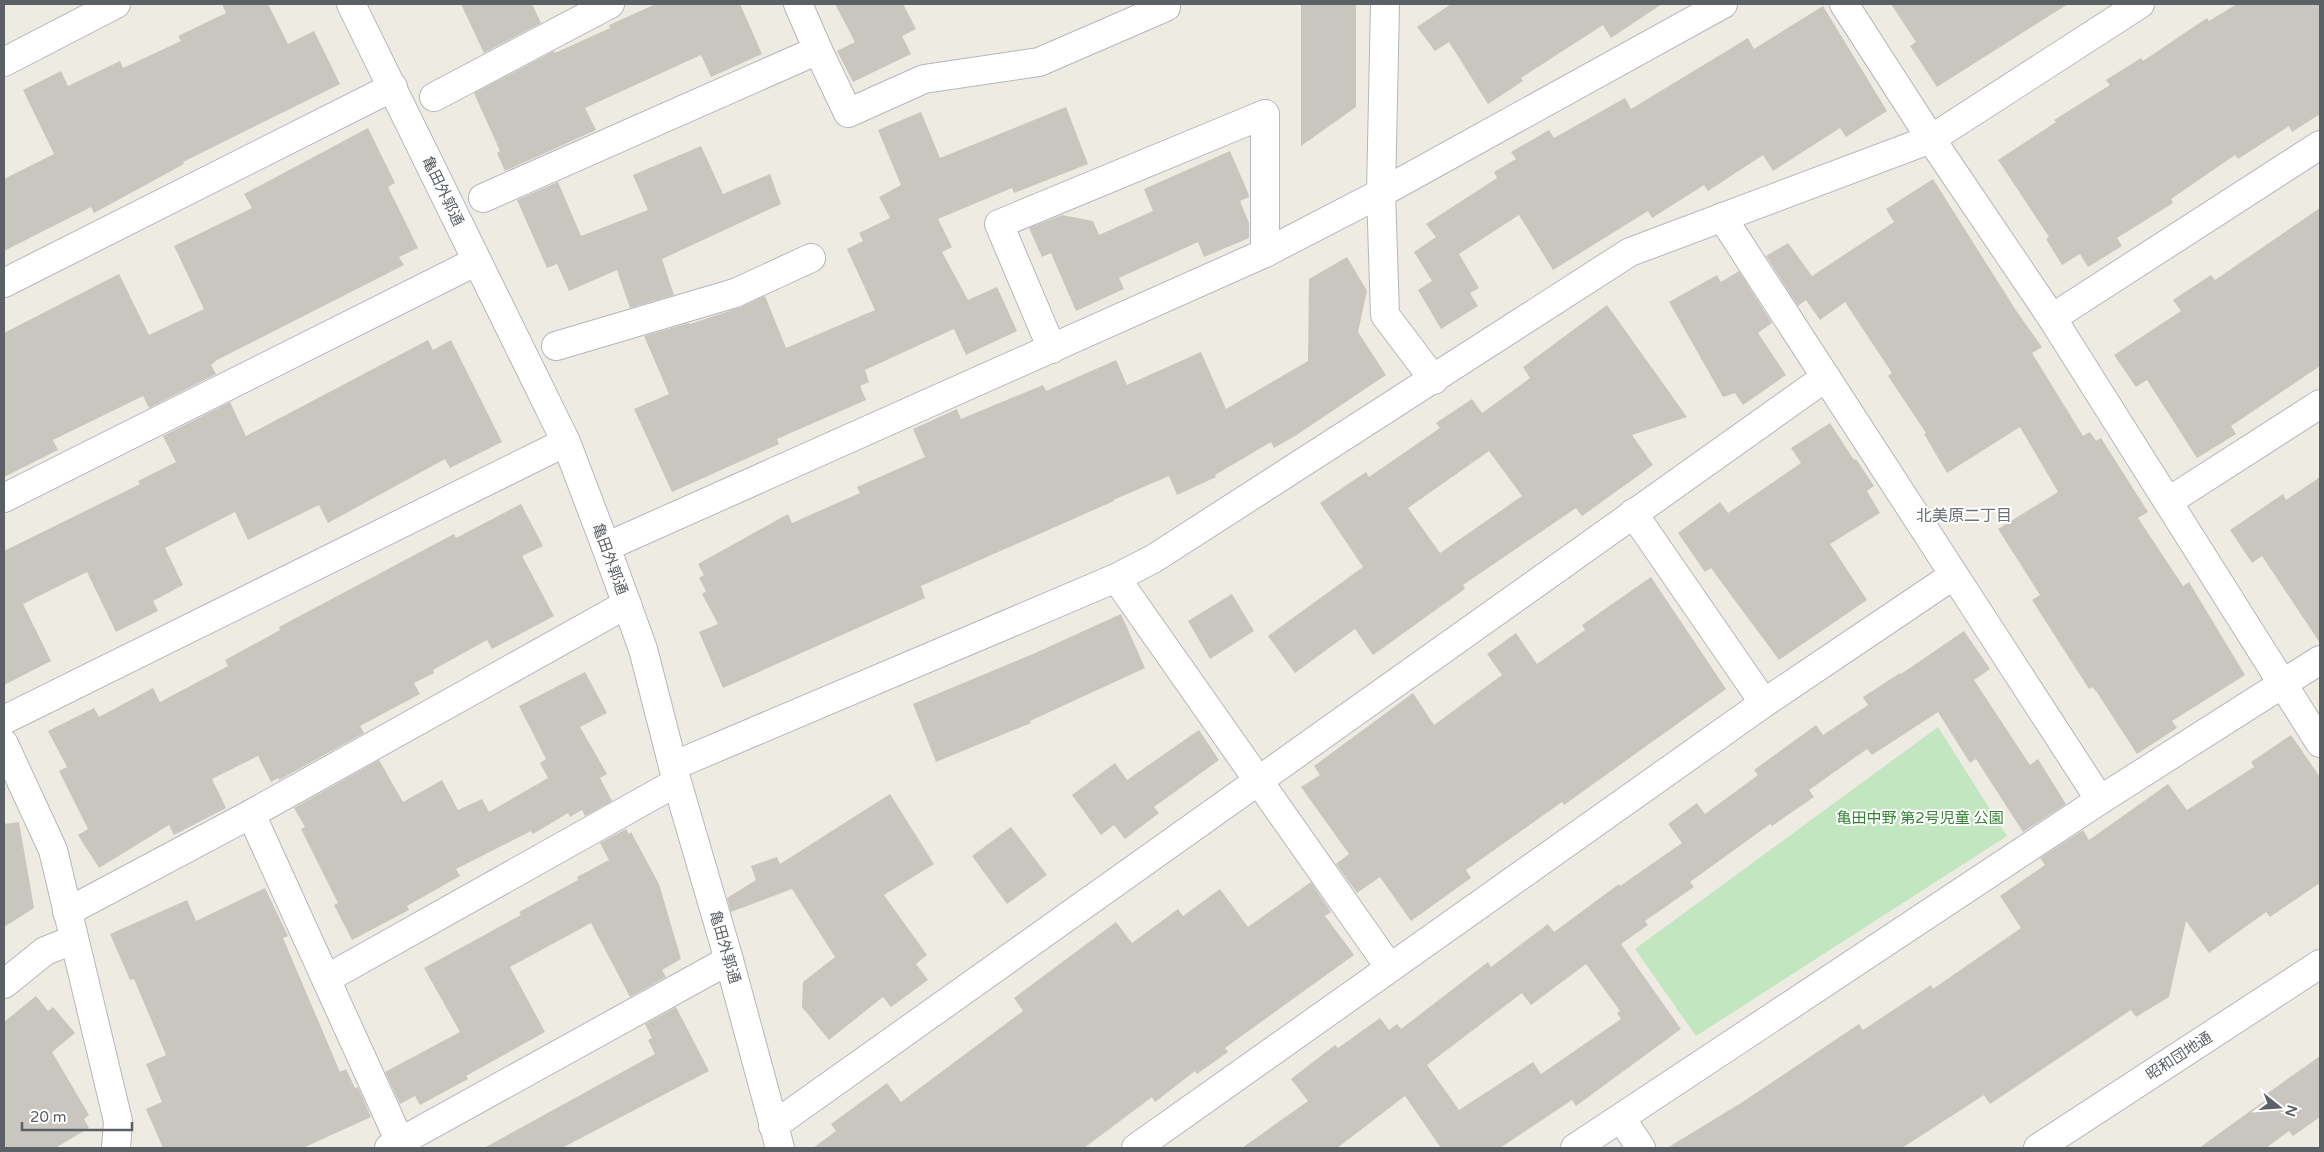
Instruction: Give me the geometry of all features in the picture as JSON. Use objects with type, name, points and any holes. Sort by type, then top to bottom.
[{"type":"street","points":[[4,62],[116,4]]},
{"type":"street","name":"亀田外郭通","points":[[351,4],[566,442],[606,547],[643,649],[675,774],[729,960],[776,1137]]},
{"type":"street","points":[[434,97],[610,4]]},
{"type":"street","points":[[798,4],[848,113],[924,79],[1039,62],[1166,7],[1166,4]]},
{"type":"street","points":[[1385,4],[1381,193],[1386,316],[1434,380]]},
{"type":"street","points":[[606,547],[1265,253],[1381,193],[1723,4]]},
{"type":"street","points":[[1844,4],[1931,139],[2052,318],[2320,743]]},
{"type":"street","points":[[326,979],[675,774],[1116,578],[1153,559],[1434,380],[1630,252],[1931,139],[2140,4]]},
{"type":"street","points":[[483,198],[818,50]]},
{"type":"street","points":[[4,283],[393,87]]},
{"type":"street","points":[[1052,349],[998,224],[1265,114],[1265,253]]},
{"type":"street","points":[[2052,318],[2320,144]]},
{"type":"street","points":[[1722,217],[2100,800]]},
{"type":"street","points":[[556,346],[735,293],[811,258]]},
{"type":"street","points":[[4,498],[477,261]]},
{"type":"street","points":[[776,1137],[1257,781],[1826,378]]},
{"type":"street","points":[[2169,501],[2320,404]]},
{"type":"street","points":[[4,720],[566,442]]},
{"type":"street","points":[[1633,513],[1764,703]]},
{"type":"street","points":[[1136,1148],[1764,703],[1954,575]]},
{"type":"street","points":[[1116,578],[1390,968]]},
{"type":"street","points":[[67,912],[251,814],[627,604]]},
{"type":"street","points":[[1574,1148],[2100,800],[2320,660]]},
{"type":"street","points":[[4,744],[53,850],[73,940],[118,1121],[116,1148]]},
{"type":"street","points":[[251,814],[326,979],[394,1145],[729,960]]},
{"type":"street","points":[[4,984],[45,951],[73,940]]},
{"type":"street","name":"昭和団地通","points":[[2038,1148],[2320,964]]},
{"type":"street","points":[[1621,1118],[1641,1148]]},
{"type":"green space","name":"亀田中野 第2号児童 公園","points":[[1938,727],[2007,836],[1696,1036],[1635,949]]},
{"type":"building","points":[[222,4],[268,4],[288,44],[314,31],[340,84],[183,162],[184,164],[94,213],[91,207],[4,251],[4,179],[54,154],[23,90],[61,71],[68,86],[120,61],[123,68],[181,41],[178,36],[226,13]]},
{"type":"building","points":[[461,4],[532,4],[541,23],[484,53]]},
{"type":"building","points":[[656,4],[740,4],[762,54],[711,77],[701,55],[585,108],[596,130],[505,171],[497,153],[500,151],[474,93],[554,51],[555,53],[610,28],[609,25]]},
{"type":"building","points":[[835,4],[903,4],[916,29],[902,36],[911,54],[853,82],[837,51],[855,42]]},
{"type":"building","points":[[1301,4],[1356,4],[1356,107],[1301,146]]},
{"type":"building","points":[[1451,4],[1662,4],[1611,38],[1603,25],[1521,78],[1523,81],[1488,104],[1449,42],[1435,51],[1417,27]]},
{"type":"building","points":[[1891,4],[2068,4],[1937,87],[1910,46],[1916,42]]},
{"type":"building","points":[[2237,4],[2320,4],[2320,114],[2292,132],[2289,126],[2238,159],[2235,155],[2171,199],[2173,203],[2117,238],[2122,246],[2088,267],[2080,254],[2062,265],[2046,239],[2049,237],[1998,160],[2056,122],[2054,120],[2110,85],[2106,80],[2141,58],[2143,61],[2207,18],[2209,21]]},
{"type":"building","points":[[1823,6],[1887,111],[1846,137],[1840,128],[1773,171],[1763,155],[1708,191],[1704,185],[1652,218],[1648,211],[1553,270],[1519,215],[1459,254],[1479,288],[1470,293],[1478,306],[1441,329],[1418,290],[1432,281],[1414,252],[1436,237],[1426,224],[1497,178],[1494,172],[1516,159],[1511,152],[1549,130],[1554,138],[1625,98],[1631,109],[1748,38],[1754,49]]},
{"type":"building","points":[[1066,107],[1088,164],[1014,193],[1012,188],[938,219],[952,247],[942,252],[968,300],[997,287],[1017,331],[966,355],[954,329],[865,370],[869,382],[860,386],[866,400],[777,439],[779,444],[672,492],[634,409],[669,394],[644,336],[690,324],[741,307],[765,296],[786,348],[875,310],[847,249],[863,241],[859,233],[890,218],[879,197],[901,185],[878,130],[921,112],[940,158]]},
{"type":"building","points":[[368,128],[395,183],[388,187],[418,248],[399,257],[404,265],[217,360],[211,365],[216,374],[149,408],[143,396],[53,440],[58,450],[4,477],[4,333],[119,274],[149,335],[204,309],[174,246],[252,208],[244,194]]},
{"type":"building","points":[[701,146],[723,194],[770,174],[781,204],[662,259],[674,295],[630,308],[617,270],[569,291],[557,264],[547,268],[517,200],[558,182],[581,236],[648,210],[633,175]]},
{"type":"building","points":[[1230,151],[1249,195],[1249,197],[1240,201],[1249,223],[1249,238],[1204,257],[1198,242],[1119,278],[1124,289],[1076,311],[1051,253],[1042,257],[1029,228],[1062,215],[1093,221],[1099,235],[1153,211],[1144,189]]},
{"type":"building","points":[[1933,179],[2017,312],[2042,347],[2032,353],[2083,436],[2090,432],[2096,441],[2101,438],[2148,512],[2138,518],[2183,586],[2189,582],[2245,675],[2172,721],[2177,728],[2137,754],[2096,691],[2092,687],[2089,689],[2032,600],[2040,595],[1998,529],[2058,492],[2020,427],[1947,473],[1924,434],[1926,433],[1888,376],[1892,373],[1845,302],[1820,320],[1806,300],[1798,306],[1766,256],[1788,243],[1812,276],[1894,222],[1886,209]]},
{"type":"building","points":[[2320,208],[2320,366],[2231,426],[2236,434],[2197,458],[2147,380],[2136,387],[2114,355],[2181,311],[2173,300],[2211,275],[2215,280]]},
{"type":"building","points":[[1347,257],[1367,291],[1358,332],[1386,375],[1295,436],[1274,448],[1271,442],[1215,475],[1216,477],[1177,495],[1169,476],[921,586],[925,598],[723,688],[699,632],[718,624],[702,594],[706,591],[699,578],[704,575],[698,564],[788,514],[792,523],[860,493],[857,487],[925,457],[913,429],[957,409],[961,419],[1043,385],[1046,391],[1116,360],[1127,385],[1201,352],[1226,409],[1308,361],[1309,279]]},
{"type":"building","points":[[1739,271],[1772,323],[1758,333],[1786,375],[1743,405],[1735,393],[1723,397],[1669,302],[1717,275],[1721,282]]},
{"type":"building","points":[[1607,305],[1687,417],[1632,435],[1653,465],[1582,516],[1576,508],[1463,585],[1465,589],[1373,655],[1355,629],[1295,673],[1268,636],[1363,567],[1320,503],[1366,472],[1369,477],[1440,428],[1436,423],[1472,399],[1482,413],[1530,378],[1523,367]],"holes":[[[1489,451],[1522,496],[1440,553],[1408,508]]]},
{"type":"building","points":[[428,340],[433,350],[451,340],[502,442],[450,468],[445,459],[328,523],[319,505],[248,540],[235,512],[165,548],[183,585],[153,601],[158,611],[116,632],[87,572],[23,604],[51,661],[4,685],[4,551],[140,484],[138,481],[176,462],[163,436],[230,402],[246,436]]},
{"type":"building","points":[[1830,423],[1854,460],[1856,459],[1874,486],[1867,491],[1880,513],[1830,544],[1867,600],[1779,660],[1711,568],[1705,572],[1678,533],[1720,502],[1728,513],[1801,463],[1791,448]]},
{"type":"building","points":[[2320,477],[2320,643],[2262,556],[2252,563],[2230,530],[2283,494],[2286,500]]},
{"type":"building","points":[[521,504],[543,546],[522,556],[554,616],[492,649],[487,640],[433,670],[434,673],[414,683],[420,694],[360,726],[364,733],[279,780],[278,778],[271,782],[258,756],[212,779],[226,808],[174,835],[169,825],[99,868],[78,835],[88,829],[59,771],[67,767],[48,731],[94,708],[99,717],[153,688],[160,702],[228,666],[225,660],[280,630],[279,627],[454,534],[456,538]]},
{"type":"building","points":[[1651,577],[1726,689],[1564,805],[1562,802],[1466,870],[1471,878],[1411,921],[1380,877],[1357,893],[1336,864],[1349,854],[1301,787],[1320,775],[1314,766],[1413,693],[1434,725],[1502,675],[1487,654],[1516,633],[1537,664],[1585,630],[1582,625]]},
{"type":"building","points":[[1232,594],[1254,631],[1210,659],[1188,621]]},
{"type":"building","points":[[1121,614],[1145,668],[1030,721],[1031,723],[936,762],[913,704],[1033,654]]},
{"type":"building","points":[[1964,631],[1990,669],[1974,680],[2030,765],[2038,759],[2066,804],[2023,832],[1976,759],[1970,763],[1938,712],[1872,755],[1867,749],[1809,790],[1814,797],[1772,826],[1770,824],[1690,882],[1694,887],[1645,921],[1648,925],[1621,944],[1681,1029],[1576,1106],[1572,1100],[1500,1148],[1441,1148],[1405,1096],[1337,1148],[1242,1148],[1308,1101],[1291,1079],[1335,1045],[1338,1048],[1380,1018],[1389,1030],[1397,1024],[1401,1029],[1488,962],[1491,967],[1548,924],[1554,932],[1619,884],[1620,886],[1682,843],[1668,824],[1697,803],[1705,814],[1758,775],[1754,770],[1816,725],[1823,735],[1868,705],[1863,697],[1901,674]],"holes":[[[1586,964],[1620,1011],[1617,1013],[1621,1019],[1541,1074],[1533,1062],[1459,1110],[1427,1065],[1522,993],[1531,1005]]]},
{"type":"building","points":[[585,672],[607,713],[580,727],[607,774],[600,778],[612,801],[585,816],[582,810],[570,817],[568,813],[533,834],[531,831],[456,869],[460,876],[407,906],[409,910],[352,940],[334,905],[338,903],[301,829],[305,827],[294,808],[379,760],[403,802],[442,780],[458,810],[482,799],[489,812],[548,778],[540,763],[546,759],[519,706]]},
{"type":"building","points":[[1199,730],[1219,760],[1154,807],[1159,813],[1125,839],[1114,825],[1101,835],[1072,795],[1115,763],[1127,780]]},
{"type":"building","points":[[2291,735],[2320,777],[2320,883],[2270,917],[2266,912],[2209,953],[2186,921],[2169,997],[2136,1017],[2131,1010],[1990,1104],[1984,1095],[1902,1148],[1667,1148],[1741,1103],[1859,1024],[1863,1030],[1931,985],[1933,989],[2021,928],[2000,896],[2045,865],[2040,858],[2083,830],[2089,840],[2168,784],[2187,810],[2254,767],[2251,762]]},
{"type":"building","points":[[890,794],[934,864],[884,895],[927,955],[916,964],[928,980],[891,1007],[883,997],[829,1040],[802,1007],[803,982],[835,957],[792,889],[731,912],[727,898],[756,880],[751,866],[777,857],[780,864]]},
{"type":"building","points":[[19,822],[34,908],[4,927],[4,824]]},
{"type":"building","points":[[1011,827],[1047,875],[1007,904],[972,856]]},
{"type":"building","points":[[626,829],[629,834],[631,832],[659,884],[681,959],[662,970],[666,977],[630,997],[591,923],[510,967],[545,1032],[466,1076],[468,1079],[420,1105],[415,1096],[400,1104],[385,1072],[460,1032],[424,968],[521,915],[519,912],[578,880],[577,877],[609,860],[600,843]]},
{"type":"building","points":[[1311,882],[1331,912],[1325,916],[1354,955],[1225,1048],[1228,1052],[1197,1074],[1195,1071],[1155,1102],[1152,1097],[1084,1148],[813,1148],[836,1131],[831,1124],[887,1083],[901,1102],[1023,1011],[1014,998],[1116,922],[1132,943],[1178,909],[1183,916],[1220,889],[1248,927]]},
{"type":"building","points":[[265,888],[288,936],[283,938],[340,1072],[346,1069],[355,1088],[358,1087],[371,1117],[303,1148],[163,1148],[146,1109],[162,1102],[146,1064],[166,1055],[134,979],[130,980],[110,934],[187,900],[196,921]]},
{"type":"building","points":[[36,996],[48,1011],[53,1007],[75,1033],[52,1052],[89,1115],[84,1119],[89,1128],[55,1148],[4,1148],[4,1022]]},
{"type":"building","points":[[676,1007],[709,1071],[562,1148],[484,1148],[655,1054],[648,1040],[652,1038],[645,1024]]},
{"type":"building","points":[[2320,1056],[2320,1117],[2293,1136],[2289,1131],[2266,1148],[2199,1148],[2267,1099],[2265,1095]]},
{"type":"district","name":"北美原二丁目","points":[[1964,515]]}]
